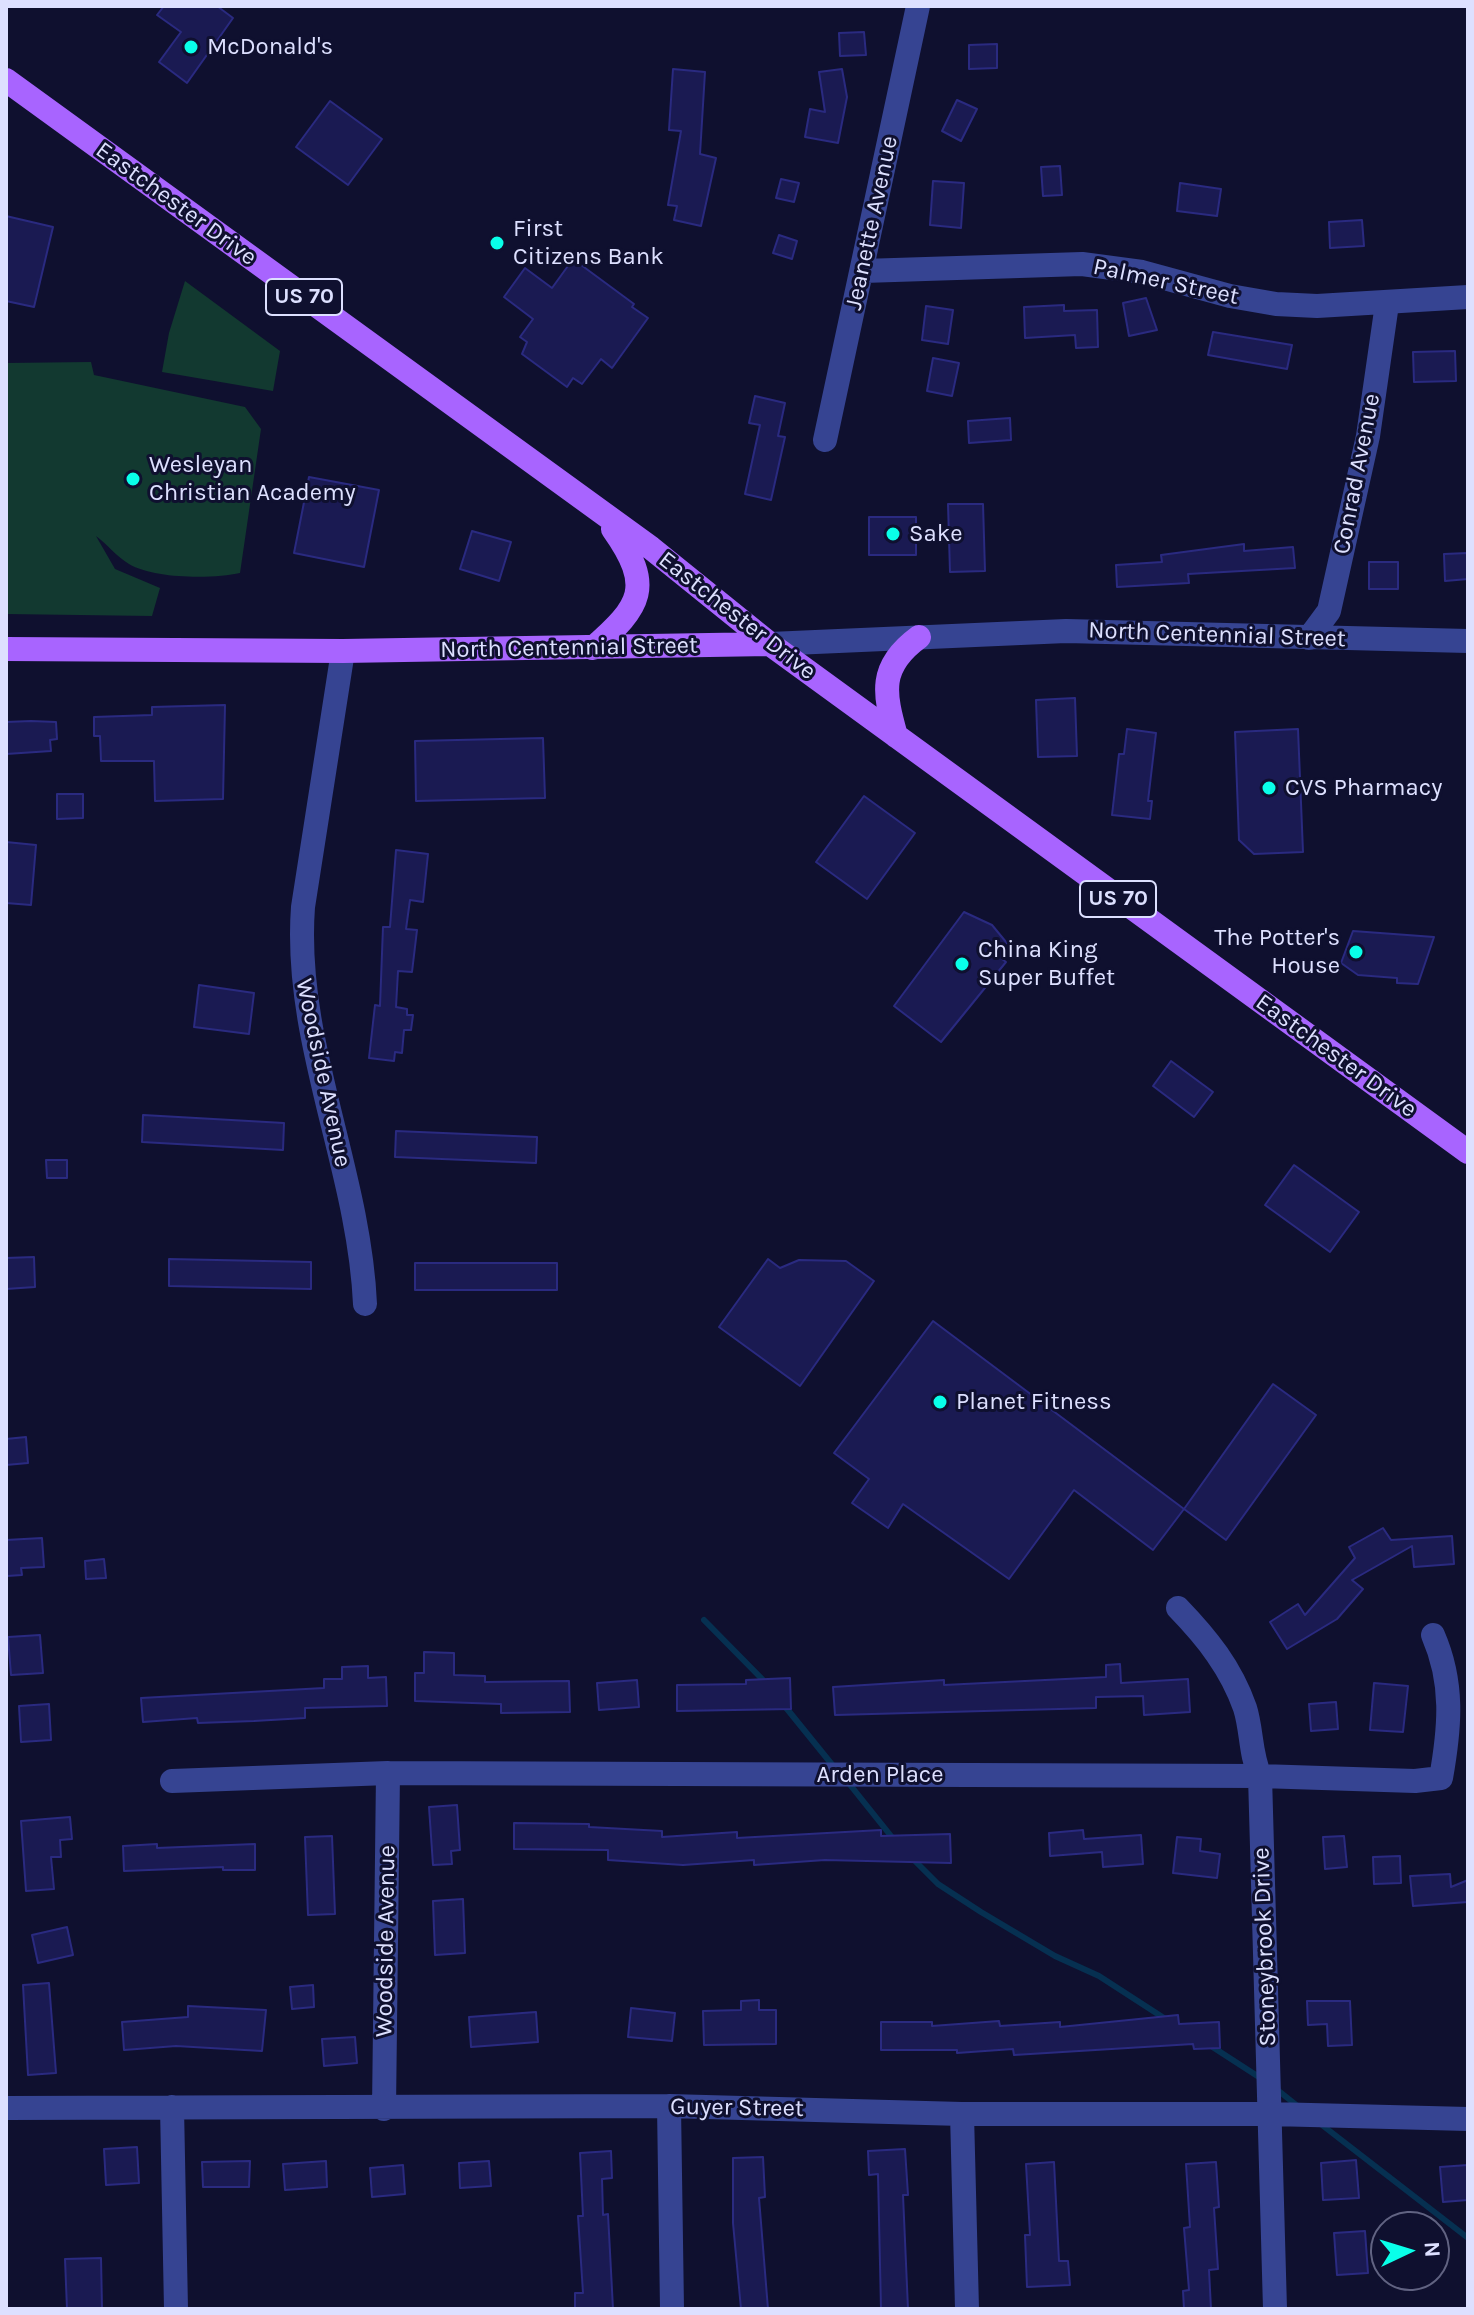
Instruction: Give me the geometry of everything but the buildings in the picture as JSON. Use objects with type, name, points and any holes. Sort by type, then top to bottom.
[{"type":"main road","name":"Eastchester Drive","points":[[6,80],[603,514],[770,644],[1468,1152]]},
{"type":"main road","points":[[593,648],[626,618],[635,606],[639,588],[629,551],[603,514]]},
{"type":"main road","points":[[896,736],[886,685],[896,657],[919,637]]},
{"type":"main road","name":"North Centennial Street","points":[[6,649],[343,651],[770,644]]},
{"type":"street","name":"Jeanette Avenue","points":[[825,440],[918,6]]},
{"type":"street","name":"Palmer Street","points":[[863,271],[1114,266],[1276,304],[1387,304],[1468,297]]},
{"type":"street","name":"Conrad Avenue","points":[[1309,638],[1329,611],[1368,436],[1387,304]]},
{"type":"street","name":"North Centennial Street","points":[[770,644],[1066,631],[1468,641]]},
{"type":"street","name":"Woodside Avenue","points":[[343,651],[303,907],[300,948],[307,1013],[360,1244],[365,1304]]},
{"type":"street","name":"Stoneybrook Drive","points":[[1178,1608],[1212,1644],[1228,1671],[1245,1709],[1260,1776],[1275,2309]]},
{"type":"street","name":"Arden Place","points":[[172,1781],[388,1773],[1260,1776],[1415,1781],[1441,1778],[1448,1739],[1450,1694],[1446,1664],[1433,1635]]},
{"type":"street","name":"Woodside Avenue","points":[[384,2109],[388,1773]]},
{"type":"street","name":"Guyer Street","points":[[6,2108],[669,2106],[962,2114],[1271,2114],[1468,2119]]},
{"type":"street","points":[[669,2106],[672,2309]]},
{"type":"street","points":[[172,2107],[176,2309]]},
{"type":"street","points":[[962,2114],[967,2309]]},
{"type":"green space","points":[[185,281],[280,351],[273,391],[162,372],[169,333]]},
{"type":"green space","points":[[91,362],[94,375],[245,407],[261,429],[240,573],[200,577],[153,573],[129,564],[96,536],[115,569],[160,588],[152,616],[6,614],[6,363]]},
{"type":"waterway","points":[[704,1620],[766,1683]]},
{"type":"waterway","points":[[783,1704],[834,1767]]},
{"type":"waterway","points":[[847,1781],[895,1841]]},
{"type":"waterway","points":[[911,1857],[938,1884],[981,1912],[1055,1956],[1099,1976],[1167,2020]]},
{"type":"waterway","points":[[1211,2046],[1262,2079]]},
{"type":"waterway","points":[[1275,2088],[1300,2108]]},
{"type":"waterway","points":[[1322,2125],[1468,2238]]},
{"type":"place","name":"McDonald's","points":[[191,47]]},
{"type":"place","name":"First Citizens Bank","points":[[497,243]]},
{"type":"place","name":"Wesleyan Christian Academy","points":[[133,479]]},
{"type":"place","name":"Sake","points":[[893,534]]},
{"type":"place","name":"CVS Pharmacy","points":[[1269,788]]},
{"type":"place","name":"The Potter's House","points":[[1356,952]]},
{"type":"place","name":"China King Super Buffet","points":[[962,964]]},
{"type":"place","name":"Planet Fitness","points":[[940,1402]]}]
